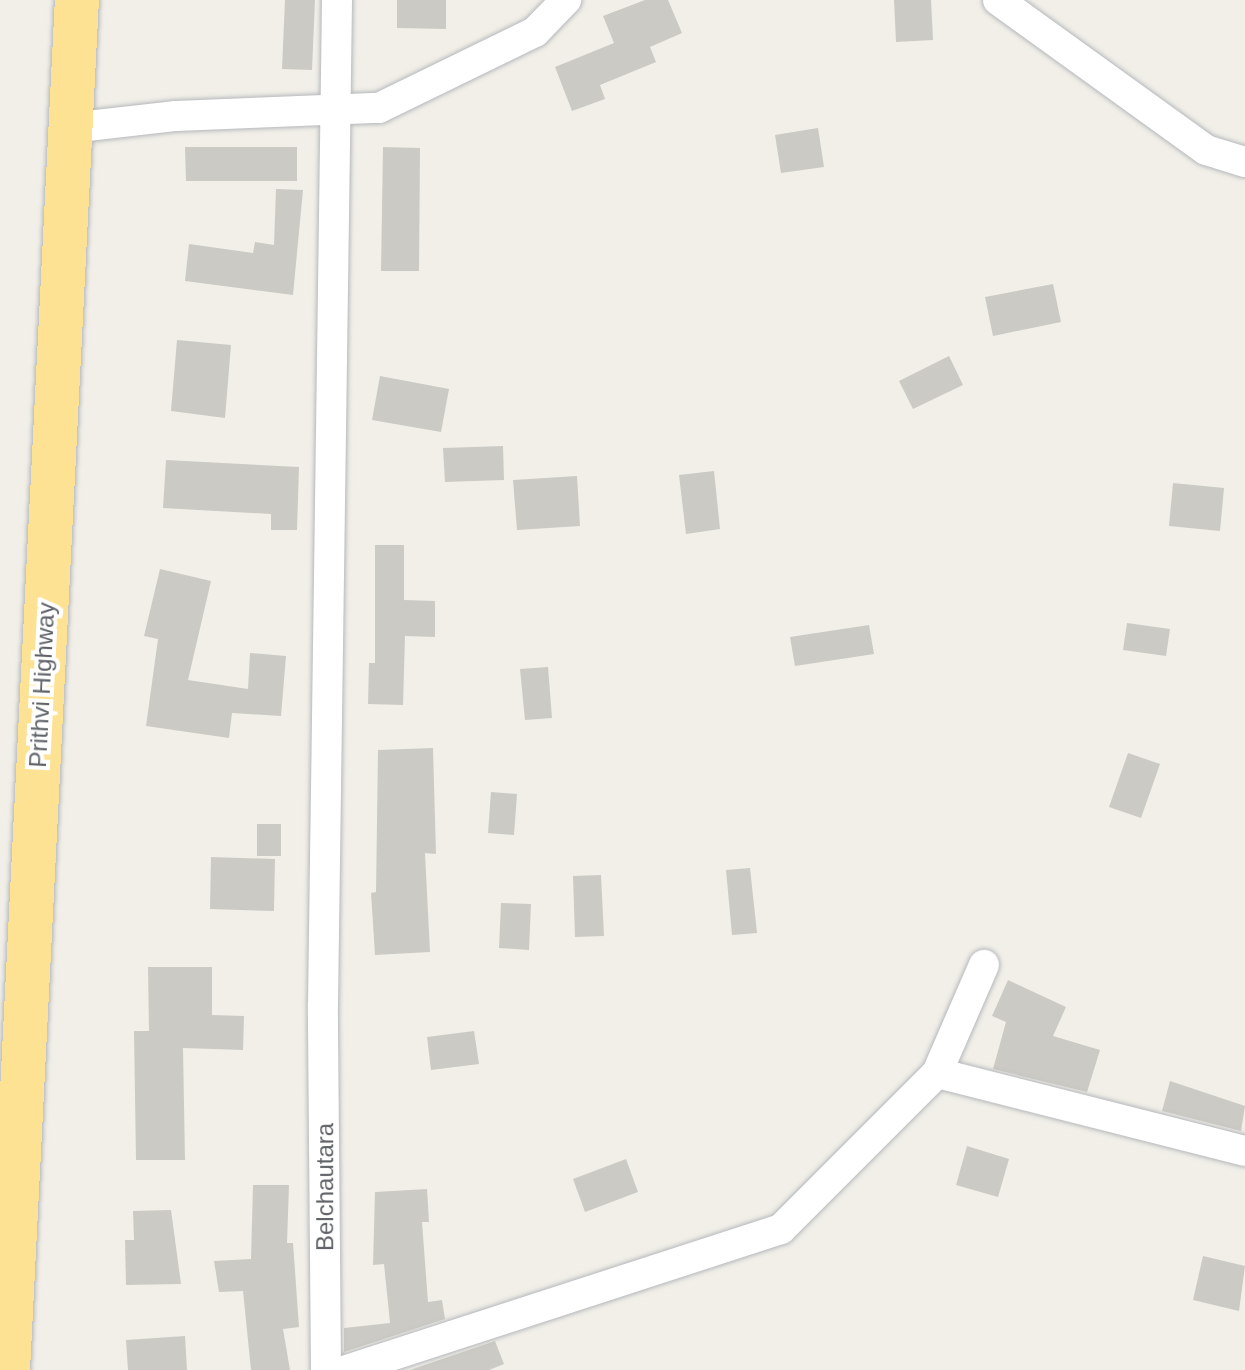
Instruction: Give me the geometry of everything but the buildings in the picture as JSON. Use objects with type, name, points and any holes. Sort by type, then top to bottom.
[{"type":"highway","name":"Prithvi Highway","points":[[8,1370],[12,1049],[77,0]]},
{"type":"street","name":"Belchautara","points":[[326,1370],[323,1004],[333,107],[337,0]]},
{"type":"street","points":[[70,128],[333,107],[379,108],[535,32],[566,0]]},
{"type":"street","points":[[998,0],[1206,150],[1245,162]]},
{"type":"street","points":[[347,1370],[781,1229],[937,1073],[984,965]]},
{"type":"street","points":[[937,1073],[1245,1151]]}]
